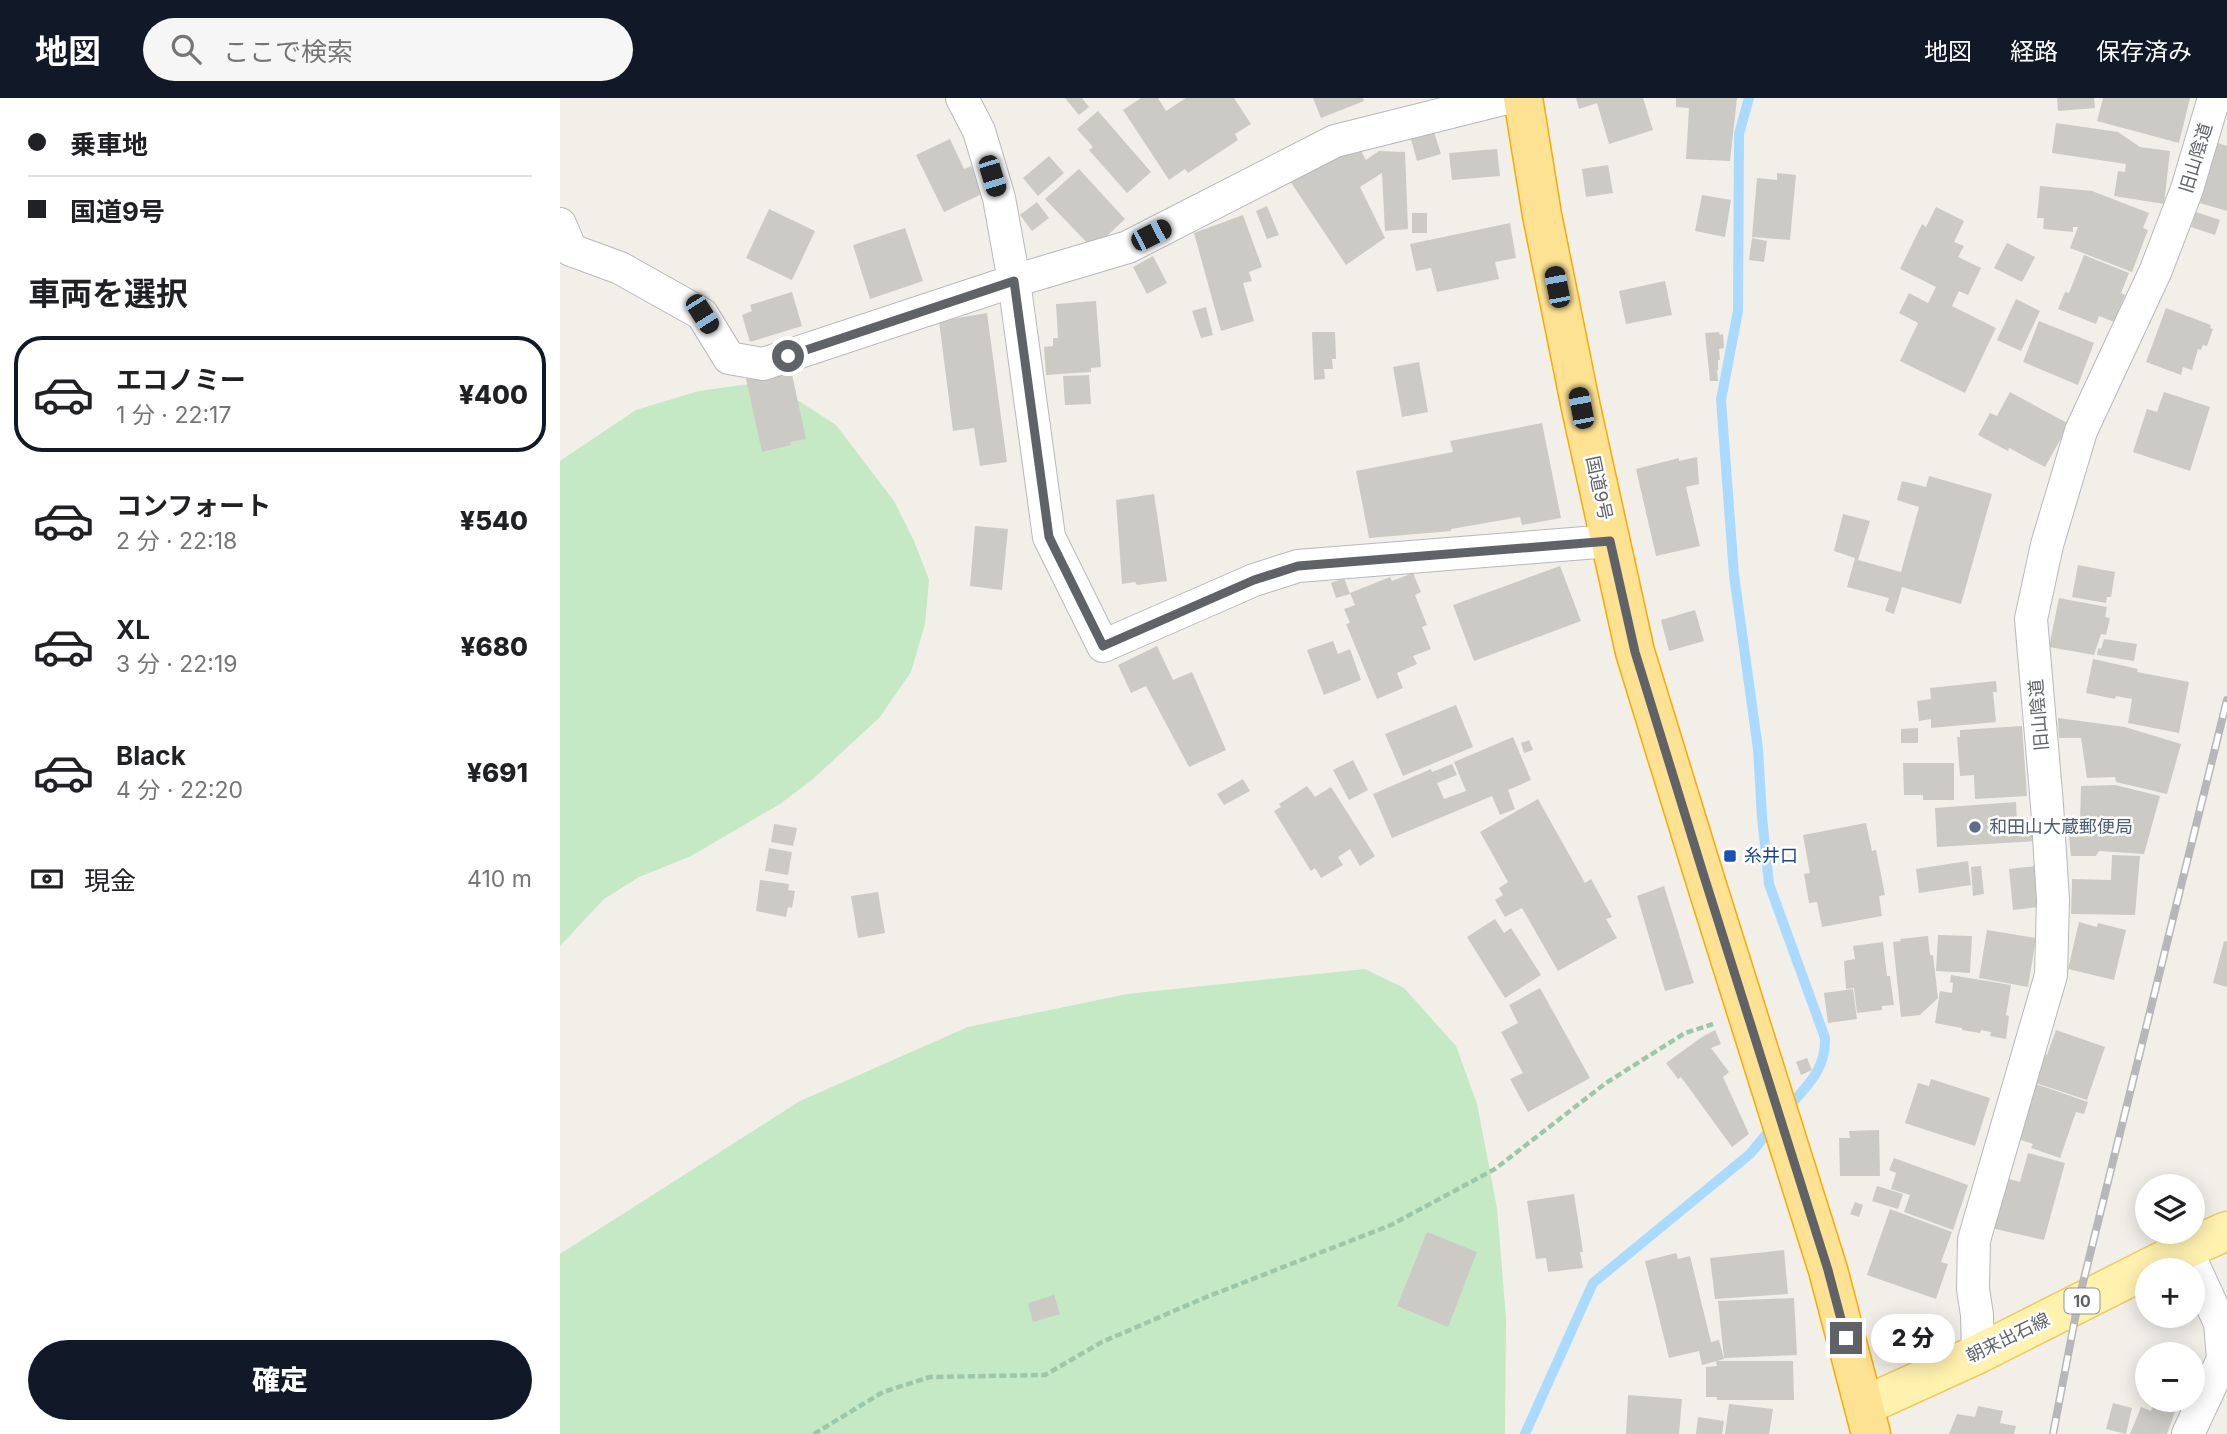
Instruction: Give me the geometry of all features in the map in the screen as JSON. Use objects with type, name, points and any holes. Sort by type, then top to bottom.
[{"type":"highway","name":"国道9号","points":[[1523,98],[1542,215],[1635,652],[1828,1270],[1868,1420]]},
{"type":"main road","name":"朝来出石線","points":[[1868,1420],[1978,1354],[2227,1231]]},
{"type":"street","points":[[962,98],[979,131],[999,198],[1014,281],[1049,537],[1103,646],[1254,580],[1298,566],[1610,541]]},
{"type":"street","points":[[560,224],[572,250],[620,268],[702,314],[729,358],[763,364],[1014,281],[1128,247],[1335,141],[1507,98]]},
{"type":"street","name":"旧山陰道","points":[[1978,1354],[1973,1289],[1974,1240],[2052,975],[2053,900],[2031,619],[2047,545],[2081,431],[2156,271],[2187,190],[2214,98]]},
{"type":"street","points":[[2186,1249],[2220,1323],[2223,1359],[2188,1434]]},
{"type":"path","points":[[814,1434],[883,1392],[930,1377],[1045,1376],[1102,1342],[1203,1298],[1391,1225],[1495,1169],[1606,1083],[1685,1032],[1747,1014]]},
{"type":"green space","points":[[749,384],[799,401],[836,425],[894,501],[929,580],[925,624],[911,672],[879,718],[813,779],[780,804],[691,856],[639,877],[604,899],[560,946],[560,461],[636,410],[699,391]]},
{"type":"green space","points":[[1365,969],[1404,988],[1456,1046],[1477,1104],[1497,1208],[1506,1318],[1505,1434],[560,1434],[560,1254],[800,1101],[968,1027],[1127,994]]},
{"type":"building","points":[[1065,98],[1082,98],[1089,107],[1079,115]]},
{"type":"building","points":[[1141,98],[1158,98],[1166,111],[1186,98],[1234,98],[1251,124],[1235,134],[1238,140],[1188,173],[1185,169],[1169,180],[1123,110]]},
{"type":"building","points":[[1313,98],[1363,98],[1364,101],[1321,118]]},
{"type":"building","points":[[1576,98],[1643,98],[1653,130],[1609,144],[1597,103],[1579,109]]},
{"type":"building","points":[[1676,98],[1737,98],[1730,161],[1686,159],[1689,108],[1676,107]]},
{"type":"building","points":[[2057,98],[2094,98],[2095,108],[2058,111]]},
{"type":"building","points":[[2103,98],[2190,98],[2179,143],[2097,121]]},
{"type":"building","points":[[1098,111],[1151,172],[1127,193],[1089,150],[1093,147],[1077,129]]},
{"type":"building","points":[[2056,123],[2118,132],[2140,147],[2170,151],[2164,204],[2114,196],[2118,171],[2125,172],[2126,164],[2052,153]]},
{"type":"building","points":[[1434,132],[1441,154],[1417,161],[1411,139]]},
{"type":"building","points":[[950,139],[964,169],[971,166],[984,193],[944,212],[916,155]]},
{"type":"building","points":[[2218,143],[2227,146],[2227,211],[2200,203]]},
{"type":"building","points":[[1357,144],[1366,160],[1379,151],[1405,152],[1408,229],[1385,231],[1382,173],[1360,187],[1385,238],[1346,265],[1290,181]]},
{"type":"building","points":[[1497,149],[1500,176],[1452,180],[1449,153]]},
{"type":"building","points":[[1049,156],[1064,173],[1038,196],[1023,178]]},
{"type":"building","points":[[1608,165],[1613,193],[1586,197],[1582,169]]},
{"type":"building","points":[[1079,169],[1125,219],[1093,249],[1045,199]]},
{"type":"building","points":[[1777,173],[1796,175],[1790,240],[1752,237],[1757,178],[1777,180]]},
{"type":"building","points":[[2040,186],[2092,191],[2149,213],[2143,228],[2148,230],[2132,272],[2070,248],[2078,227],[2073,227],[2073,232],[2043,229],[2044,218],[2037,218]]},
{"type":"building","points":[[1702,195],[1731,200],[1725,237],[1695,231]]},
{"type":"building","points":[[1037,202],[1049,218],[1032,231],[1020,215]]},
{"type":"building","points":[[1267,206],[1279,235],[1267,239],[1256,211]]},
{"type":"building","points":[[1936,207],[1964,221],[1954,242],[1964,246],[1958,257],[1981,268],[1968,295],[1959,291],[1952,306],[1996,328],[1965,393],[1900,361],[1918,323],[1899,313],[1909,293],[1928,303],[1936,287],[1900,269],[1922,224],[1926,227]]},
{"type":"building","points":[[769,209],[815,231],[792,280],[746,258]]},
{"type":"building","points":[[2196,212],[2220,220],[2215,235],[2191,227]]},
{"type":"building","points":[[1412,213],[1427,213],[1427,233],[1412,233]]},
{"type":"building","points":[[1243,215],[1262,267],[1249,272],[1252,281],[1243,283],[1254,321],[1221,331],[1194,233]]},
{"type":"building","points":[[1510,223],[1516,258],[1495,262],[1499,279],[1437,292],[1431,268],[1416,271],[1410,244]]},
{"type":"building","points":[[905,228],[923,281],[870,299],[853,245]]},
{"type":"building","points":[[1752,238],[1767,241],[1764,262],[1749,260]]},
{"type":"building","points":[[2007,243],[2035,257],[2022,282],[1994,268]]},
{"type":"building","points":[[2084,255],[2129,273],[2121,293],[2125,295],[2114,322],[2099,316],[2096,324],[2058,309],[2065,292],[2069,293]]},
{"type":"building","points":[[1153,256],[1167,283],[1147,294],[1133,267]]},
{"type":"building","points":[[1665,281],[1672,315],[1626,324],[1619,291]]},
{"type":"building","points":[[792,292],[802,326],[750,342],[742,315],[752,311],[750,305]]},
{"type":"building","points":[[2016,299],[2040,311],[2021,351],[1997,340]]},
{"type":"building","points":[[1096,301],[1101,367],[1091,368],[1091,372],[1046,375],[1044,347],[1053,346],[1053,338],[1058,338],[1056,304]]},
{"type":"building","points":[[1206,307],[1213,335],[1201,338],[1192,311]]},
{"type":"building","points":[[2166,308],[2211,325],[2210,328],[2213,329],[2207,346],[2203,345],[2201,350],[2198,349],[2192,370],[2183,367],[2181,375],[2146,362]]},
{"type":"building","points":[[987,313],[1007,462],[980,466],[974,428],[953,431],[939,321]]},
{"type":"building","points":[[2039,321],[2094,343],[2078,385],[2023,362]]},
{"type":"building","points":[[1312,332],[1335,332],[1336,359],[1332,359],[1333,369],[1324,369],[1325,379],[1314,380]]},
{"type":"building","points":[[1719,332],[1720,335],[1723,334],[1724,348],[1719,349],[1718,381],[1710,381],[1705,333]]},
{"type":"building","points":[[1419,362],[1428,412],[1402,417],[1393,367]]},
{"type":"building","points":[[791,370],[806,439],[762,452],[746,379]]},
{"type":"building","points":[[1089,375],[1091,404],[1065,405],[1063,376]]},
{"type":"building","points":[[2010,392],[2069,424],[2045,467],[1978,435],[1990,413],[1997,416]]},
{"type":"building","points":[[2164,392],[2210,407],[2190,471],[2133,452],[2147,409],[2157,412]]},
{"type":"building","points":[[1542,423],[1561,518],[1522,525],[1520,517],[1451,531],[1369,538],[1356,471],[1453,452],[1450,441]]},
{"type":"building","points":[[1697,457],[1699,484],[1686,487],[1700,546],[1656,556],[1636,469],[1679,458],[1679,461]]},
{"type":"building","points":[[1929,476],[1992,494],[1961,604],[1902,587],[1894,614],[1885,611],[1889,598],[1847,587],[1855,558],[1834,551],[1843,514],[1870,521],[1858,560],[1901,572],[1919,507],[1897,500],[1902,481],[1926,487]]},
{"type":"building","points":[[1154,494],[1167,581],[1122,584],[1116,500]]},
{"type":"building","points":[[975,526],[1008,529],[1002,590],[970,586]]},
{"type":"building","points":[[2078,565],[2115,572],[2111,597],[2107,597],[2106,603],[2072,597]]},
{"type":"building","points":[[1560,566],[1581,621],[1474,661],[1453,605]]},
{"type":"building","points":[[1413,573],[1421,592],[1415,595],[1427,625],[1422,627],[1431,649],[1413,656],[1417,664],[1397,673],[1403,688],[1377,699],[1346,624],[1350,623],[1344,609],[1355,605],[1350,593],[1390,577],[1392,581]]},
{"type":"building","points":[[1344,578],[1350,594],[1336,598],[1331,583]]},
{"type":"building","points":[[2059,598],[2107,607],[2105,617],[2110,618],[2106,635],[2101,634],[2094,655],[2049,647]]},
{"type":"building","points":[[1695,610],[1704,641],[1669,651],[1661,620]]},
{"type":"building","points":[[2104,639],[2137,644],[2134,661],[2097,655]]},
{"type":"building","points":[[1333,641],[1338,654],[1350,649],[1361,680],[1324,695],[1307,650]]},
{"type":"building","points":[[1157,646],[1173,680],[1192,672],[1226,750],[1189,767],[1146,686],[1131,693],[1118,665]]},
{"type":"building","points":[[2093,659],[2138,669],[2137,672],[2189,682],[2179,733],[2128,723],[2132,699],[2116,696],[2115,699],[2086,693]]},
{"type":"building","points":[[1996,681],[1997,692],[1993,692],[1996,722],[1931,728],[1931,719],[1919,721],[1917,701],[1931,699],[1930,688]]},
{"type":"building","points":[[1456,705],[1473,747],[1403,776],[1385,734]]},
{"type":"building","points":[[2058,718],[2125,727],[2181,744],[2167,794],[2116,782],[2115,777],[2087,778],[2081,738],[2059,738]]},
{"type":"building","points":[[2022,726],[2027,796],[1975,799],[1974,775],[1960,776],[1957,737],[1960,737],[1960,730]]},
{"type":"building","points":[[1918,728],[1918,743],[1901,743],[1901,729]]},
{"type":"building","points":[[1513,737],[1531,780],[1508,790],[1515,809],[1500,815],[1492,796],[1392,838],[1373,794],[1431,769],[1432,772],[1452,764],[1457,775],[1437,783],[1444,799],[1466,791],[1454,762]]},
{"type":"building","points":[[1529,740],[1533,750],[1524,753],[1521,743]]},
{"type":"building","points":[[1353,760],[1368,790],[1349,800],[1333,770]]},
{"type":"building","points":[[1903,763],[1954,763],[1954,800],[1923,800],[1923,795],[1904,795]]},
{"type":"building","points":[[1243,779],[1250,791],[1224,805],[1217,794]]},
{"type":"building","points":[[2115,785],[2160,796],[2144,854],[2099,851],[2096,856],[2071,856],[2069,837],[2094,836],[2097,827],[2080,825],[2081,786]]},
{"type":"building","points":[[1307,786],[1315,797],[1331,787],[1375,856],[1360,866],[1350,849],[1338,857],[1343,865],[1321,878],[1315,868],[1311,871],[1274,811],[1281,807],[1279,804]]},
{"type":"building","points":[[1538,799],[1585,883],[1591,879],[1612,917],[1606,919],[1617,938],[1558,971],[1522,908],[1505,917],[1495,900],[1503,895],[1499,888],[1508,882],[1480,832]]},
{"type":"building","points":[[2016,802],[2017,823],[2037,822],[2038,841],[1937,847],[1935,808]]},
{"type":"building","points":[[1866,823],[1872,851],[1876,850],[1885,895],[1879,896],[1882,916],[1822,927],[1817,902],[1809,903],[1804,874],[1810,873],[1803,835]]},
{"type":"building","points":[[774,824],[797,828],[793,846],[771,842]]},
{"type":"building","points":[[769,848],[792,852],[788,875],[765,871]]},
{"type":"building","points":[[2112,855],[2140,856],[2135,915],[2071,914],[2072,879],[2111,880]]},
{"type":"building","points":[[1968,861],[1971,885],[1919,893],[1916,869]]},
{"type":"building","points":[[1981,866],[1984,894],[1973,896],[1971,867]]},
{"type":"building","points":[[2036,866],[2039,907],[2013,910],[2009,869]]},
{"type":"building","points":[[760,880],[789,884],[788,890],[795,891],[792,908],[788,907],[786,917],[756,911]]},
{"type":"building","points":[[1664,886],[1694,983],[1665,991],[1637,896]]},
{"type":"building","points":[[878,892],[885,933],[858,938],[851,896]]},
{"type":"building","points":[[1495,919],[1504,933],[1511,928],[1541,975],[1505,998],[1467,937]]},
{"type":"building","points":[[2079,922],[2097,927],[2098,923],[2126,930],[2114,980],[2068,969]]},
{"type":"building","points":[[1987,930],[2036,938],[2028,987],[1979,978]]},
{"type":"building","points":[[1938,935],[1972,936],[1970,973],[1936,971]]},
{"type":"building","points":[[1928,936],[1938,998],[1920,1015],[1901,1017],[1893,942]]},
{"type":"building","points":[[2224,941],[2227,942],[2227,987],[2213,983]]},
{"type":"building","points":[[1883,942],[1894,1005],[1882,1006],[1882,1010],[1857,1013],[1854,988],[1846,989],[1844,961],[1855,959],[1853,946]]},
{"type":"building","points":[[1951,975],[2011,985],[2006,1015],[2009,1016],[2006,1039],[1990,1036],[1991,1032],[1981,1030],[1980,1033],[1935,1023],[1940,991],[1952,993]]},
{"type":"building","points":[[1540,988],[1590,1078],[1528,1112],[1510,1079],[1523,1073],[1501,1032],[1518,1023],[1509,1005]]},
{"type":"building","points":[[1853,989],[1857,1019],[1828,1023],[1824,993]]},
{"type":"building","points":[[1715,1030],[1721,1044],[1711,1048],[1729,1072],[1723,1077],[1749,1134],[1732,1147],[1681,1077],[1678,1079],[1666,1063]]},
{"type":"building","points":[[2056,1030],[2105,1047],[2087,1100],[2030,1081],[2040,1052],[2047,1055]]},
{"type":"building","points":[[1807,1058],[1812,1070],[1801,1075],[1796,1062]]},
{"type":"building","points":[[1931,1079],[1990,1098],[1975,1146],[1905,1123],[1918,1083],[1929,1086]]},
{"type":"building","points":[[2036,1084],[2088,1102],[2084,1114],[2076,1112],[2060,1158],[2031,1148],[2033,1144],[2015,1138]]},
{"type":"building","points":[[1879,1130],[1880,1176],[1840,1176],[1839,1138],[1850,1138],[1849,1131]]},
{"type":"building","points":[[2028,1153],[2065,1163],[2044,1240],[1991,1228],[2006,1178],[2020,1182]]},
{"type":"building","points":[[1894,1158],[1968,1185],[1953,1230],[1904,1212],[1910,1195],[1891,1189],[1896,1173],[1889,1170]]},
{"type":"building","points":[[1877,1186],[1903,1194],[1898,1209],[1872,1201]]},
{"type":"building","points":[[1574,1194],[1583,1268],[1548,1272],[1546,1258],[1536,1259],[1527,1201]]},
{"type":"building","points":[[1855,1202],[1863,1205],[1859,1217],[1850,1214]]},
{"type":"building","points":[[1890,1209],[1952,1232],[1941,1262],[1948,1264],[1936,1299],[1867,1275]]},
{"type":"building","points":[[1427,1232],[1477,1252],[1448,1327],[1397,1306]]},
{"type":"building","points":[[1784,1250],[1788,1294],[1715,1299],[1710,1258]]},
{"type":"building","points":[[1676,1253],[1678,1259],[1690,1256],[1711,1342],[1719,1340],[1724,1359],[1702,1365],[1699,1351],[1669,1358],[1645,1261]]},
{"type":"building","points":[[1054,1295],[1060,1314],[1033,1322],[1028,1303]]},
{"type":"building","points":[[1794,1298],[1797,1355],[1724,1358],[1718,1301]]},
{"type":"building","points":[[1716,1361],[1793,1361],[1794,1400],[1717,1400],[1717,1397],[1706,1397],[1706,1367],[1717,1366]]},
{"type":"building","points":[[1628,1395],[1682,1399],[1679,1434],[1626,1434]]},
{"type":"building","points":[[2113,1403],[2132,1408],[2126,1434],[2106,1429]]},
{"type":"building","points":[[1729,1404],[1773,1409],[1769,1434],[1725,1434]]},
{"type":"building","points":[[1978,1406],[2003,1411],[2000,1423],[2016,1426],[2014,1434],[1949,1434],[1957,1414],[1975,1417]]},
{"type":"building","points":[[2139,1412],[2175,1412],[2167,1434],[2130,1434]]},
{"type":"building","points":[[1698,1417],[1724,1421],[1722,1434],[1696,1434]]},
{"type":"waterway","points":[[1749,98],[1739,134],[1738,311],[1721,400],[1734,575],[1758,749],[1769,884],[1825,1038],[1818,1069],[1787,1109]]},
{"type":"waterway","points":[[1525,1434],[1593,1283],[1750,1154],[1773,1126]]},
{"type":"railway","points":[[2053,1434],[2078,1303],[2227,700]]},
{"type":"place","name":"和田山大蔵郵便局","points":[[1975,827]]},
{"type":"place","name":"糸井口","points":[[1730,856]]},
{"type":"route","points":[[788,356],[1014,281],[1049,537],[1103,646],[1254,580],[1298,566],[1610,541],[1635,652],[1828,1270],[1846,1338]]}]
